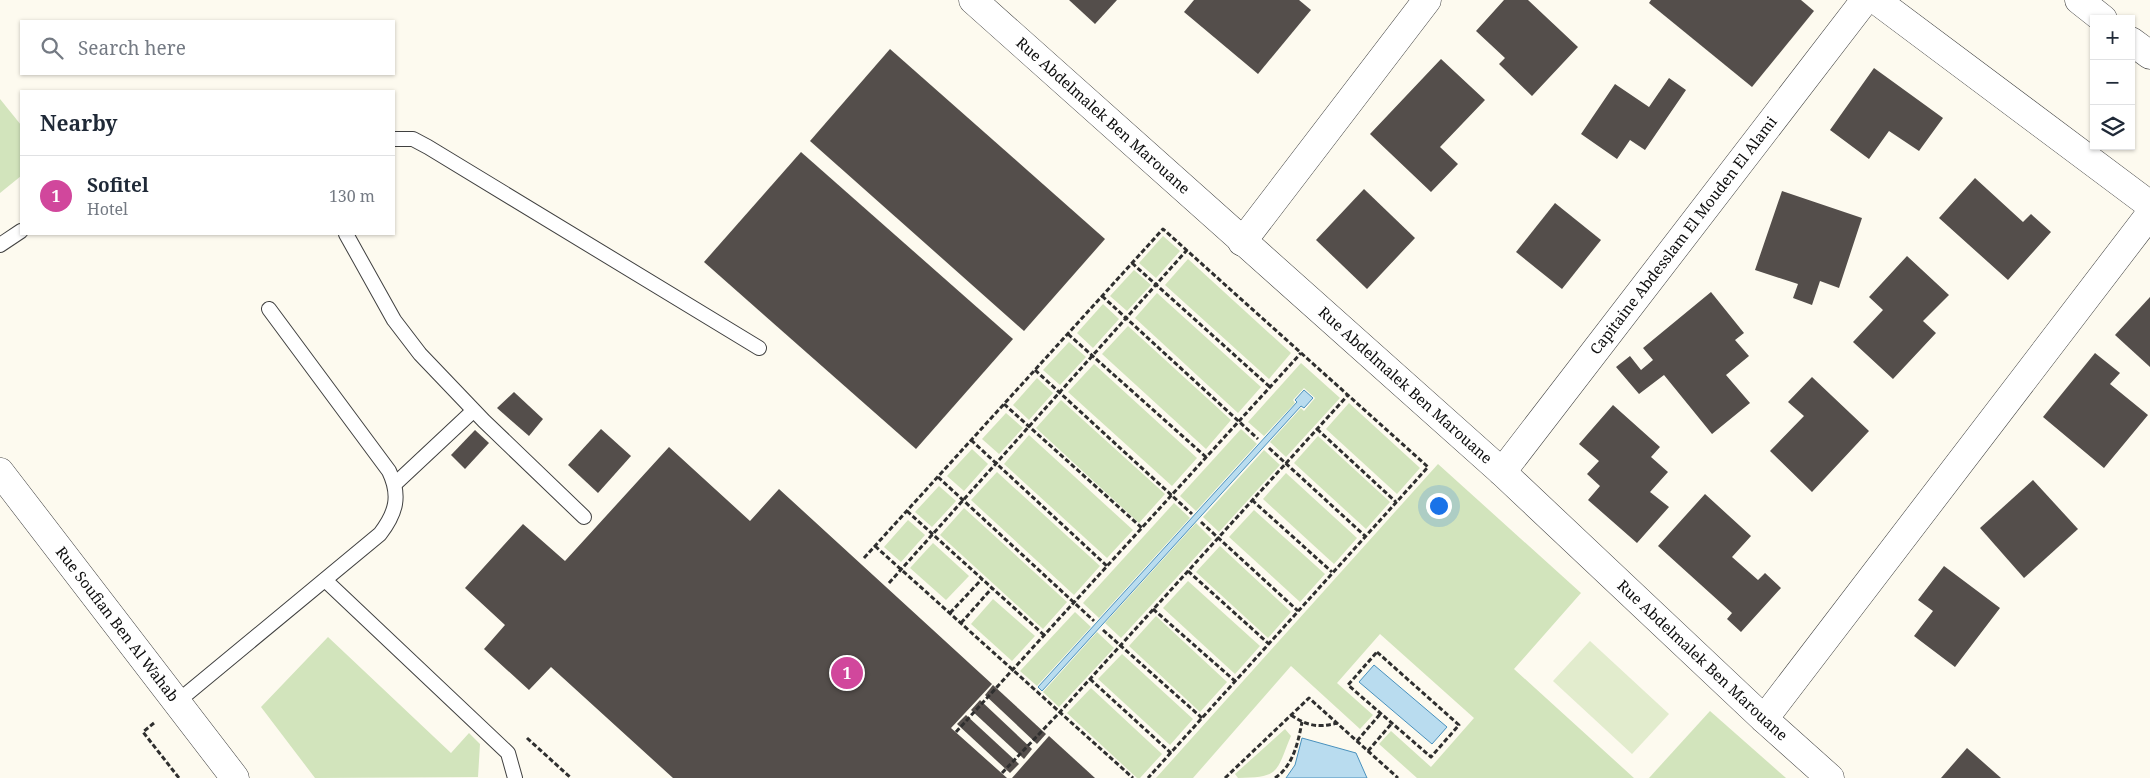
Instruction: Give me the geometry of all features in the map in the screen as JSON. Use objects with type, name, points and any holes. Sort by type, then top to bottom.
[{"type":"street","name":"Rue Abdelmalek Ben Marouane","points":[[972,0],[1502,472],[1764,719],[1830,778]]},
{"type":"street","points":[[1242,242],[1427,0]]},
{"type":"street","name":"Capitaine Abdesslam El Mouden El Alami","points":[[1502,472],[1865,0]]},
{"type":"street","points":[[1876,0],[2150,205]]},
{"type":"street","points":[[2079,0],[2098,15]]},
{"type":"street","points":[[2135,44],[2150,55]]},
{"type":"street","points":[[1764,719],[2150,214]]},
{"type":"street","name":"Rue Soufian Ben Al Wahab","points":[[0,472],[235,778]]},
{"type":"lane","points":[[395,140],[413,139],[428,147],[759,348]]},
{"type":"lane","points":[[0,245],[20,232]]},
{"type":"lane","points":[[347,235],[394,320],[420,354],[473,411],[584,517]]},
{"type":"lane","points":[[177,702],[380,534],[391,520],[396,502],[395,484],[388,471],[269,309]]},
{"type":"lane","points":[[395,484],[473,411]]},
{"type":"lane","points":[[326,580],[508,753],[515,778]]},
{"type":"path","points":[[864,558],[1163,229],[1428,467],[1148,778]]},
{"type":"path","points":[[889,583],[1187,250]]},
{"type":"path","points":[[1132,263],[1270,387]]},
{"type":"path","points":[[1102,296],[1258,439]]},
{"type":"path","points":[[1068,334],[1206,457]]},
{"type":"path","points":[[956,732],[1301,353]]},
{"type":"path","points":[[1035,370],[1192,514]]},
{"type":"path","points":[[1002,774],[1348,395]]},
{"type":"path","points":[[1004,404],[1142,528]]},
{"type":"path","points":[[1317,429],[1396,502]]},
{"type":"path","points":[[971,440],[1106,566]]},
{"type":"path","points":[[1269,448],[1365,536]]},
{"type":"path","points":[[938,477],[1094,620]]},
{"type":"path","points":[[1252,500],[1332,572]]},
{"type":"path","points":[[907,511],[1044,635]]},
{"type":"path","points":[[1201,522],[1298,611]]},
{"type":"path","points":[[875,546],[1133,778]]},
{"type":"path","points":[[1188,571],[1269,644]]},
{"type":"path","points":[[950,613],[982,578]]},
{"type":"path","points":[[961,623],[992,588]]},
{"type":"path","points":[[1153,609],[1235,681]]},
{"type":"path","points":[[1104,630],[1202,718]]},
{"type":"path","points":[[1377,652],[1459,725],[1431,757],[1381,713],[1348,685],[1377,652]]},
{"type":"path","points":[[1090,679],[1171,752]]},
{"type":"path","points":[[1228,777],[1310,698],[1398,778]]},
{"type":"path","points":[[177,702],[143,732],[179,778]]},
{"type":"path","points":[[1357,741],[1381,713]]},
{"type":"path","points":[[1291,715],[1302,722],[1314,726],[1326,726],[1337,723]]},
{"type":"path","points":[[1275,778],[1287,767],[1293,756],[1302,722]]},
{"type":"path","points":[[1368,751],[1392,723]]},
{"type":"path","points":[[1391,778],[1392,773]]},
{"type":"green space","points":[[0,99],[20,124],[20,177],[0,193]]},
{"type":"green space","points":[[1163,236],[1180,251],[1156,278],[1139,263]]},
{"type":"green space","points":[[1188,259],[1291,353],[1269,379],[1165,285]]},
{"type":"green space","points":[[1134,270],[1151,285],[1127,311],[1110,296]]},
{"type":"green space","points":[[1157,293],[1261,387],[1238,413],[1135,318]]},
{"type":"green space","points":[[1103,304],[1119,319],[1093,348],[1077,333]]},
{"type":"green space","points":[[1128,326],[1231,420],[1206,449],[1102,354]]},
{"type":"green space","points":[[1069,342],[1086,357],[1060,385],[1043,370]]},
{"type":"green space","points":[[1301,363],[1340,398],[1286,457],[1270,442],[1301,408],[1304,411],[1315,398],[1304,388],[1293,400],[1295,403],[1264,436],[1248,422]]},
{"type":"green space","points":[[1094,364],[1197,458],[1172,486],[1068,392]]},
{"type":"green space","points":[[1037,378],[1053,393],[1029,420],[1013,405]]},
{"type":"green space","points":[[1061,400],[1165,494],[1139,523],[1036,428]]},
{"type":"green space","points":[[1349,403],[1420,468],[1397,494],[1326,429]]},
{"type":"green space","points":[[1006,413],[1023,428],[999,454],[982,439]]},
{"type":"green space","points":[[1241,429],[1257,444],[1196,511],[1180,496]]},
{"type":"green space","points":[[1029,435],[1133,530],[1107,558],[1004,464]]},
{"type":"green space","points":[[1318,436],[1390,502],[1366,529],[1294,463]]},
{"type":"green space","points":[[972,449],[988,464],[964,491],[947,476]]},
{"type":"green space","points":[[1264,450],[1280,465],[1219,532],[1203,517]]},
{"type":"green space","points":[[1438,464],[1581,593],[1514,669],[1634,778],[1417,778],[1379,744],[1391,731],[1431,767],[1474,718],[1380,634],[1337,683],[1373,715],[1360,729],[1291,666],[1193,778],[1156,778]]},
{"type":"green space","points":[[997,472],[1100,566],[1074,595],[971,500]]},
{"type":"green space","points":[[1286,473],[1357,538],[1334,564],[1263,499]]},
{"type":"green space","points":[[939,486],[956,501],[932,527],[915,512]]},
{"type":"green space","points":[[1174,503],[1190,518],[1099,618],[1083,603]]},
{"type":"green space","points":[[964,508],[1067,602],[1043,629],[940,535]]},
{"type":"green space","points":[[1254,510],[1325,574],[1300,602],[1229,537]]},
{"type":"green space","points":[[908,520],[925,535],[901,562],[884,547]]},
{"type":"green space","points":[[1196,523],[1212,539],[1121,638],[1105,623]]},
{"type":"green space","points":[[933,543],[969,576],[946,600],[910,568]]},
{"type":"green space","points":[[1220,546],[1291,612],[1268,638],[1196,572]]},
{"type":"green space","points":[[1188,581],[1260,646],[1235,674],[1163,608]]},
{"type":"green space","points":[[993,599],[1035,636],[1012,661],[971,624]]},
{"type":"green space","points":[[1075,612],[1091,627],[1037,686],[1020,671]]},
{"type":"green space","points":[[1156,616],[1227,682],[1200,712],[1129,646]]},
{"type":"green space","points":[[1097,632],[1114,648],[1059,707],[1043,692]]},
{"type":"green space","points":[[328,637],[451,753],[469,733],[480,744],[478,777],[315,778],[261,707]]},
{"type":"green space","points":[[1590,641],[1669,714],[1632,754],[1553,681]]},
{"type":"green space","points":[[1122,654],[1193,719],[1170,745],[1098,679]]},
{"type":"green space","points":[[1091,688],[1162,754],[1140,778],[1137,778],[1067,713]]},
{"type":"green space","points":[[1710,711],[1786,778],[1649,778]]},
{"type":"green space","points":[[1285,729],[1291,736],[1275,770],[1270,774],[1262,776],[1238,778],[1235,774]]},
{"type":"water","points":[[1304,390],[1313,398],[1304,408],[1301,406],[1042,691],[1038,687],[1297,402],[1295,400]]},
{"type":"water","points":[[1374,665],[1447,727],[1432,744],[1359,682]]},
{"type":"water","points":[[1302,738],[1356,753],[1367,778],[1286,778],[1295,765]]},
{"type":"building","points":[[1069,0],[1117,0],[1095,24]]},
{"type":"building","points":[[1194,0],[1299,0],[1311,10],[1258,74],[1184,12]]},
{"type":"building","points":[[1504,0],[1528,0],[1578,47],[1532,96],[1499,64],[1505,58],[1476,31]]},
{"type":"building","points":[[1651,0],[1801,0],[1814,11],[1752,87],[1649,3]]},
{"type":"building","points":[[890,49],[1105,239],[1024,331],[810,141]]},
{"type":"building","points":[[1441,59],[1485,100],[1440,147],[1458,164],[1431,192],[1370,134]]},
{"type":"building","points":[[1874,68],[1943,118],[1919,151],[1889,131],[1869,159],[1830,130]]},
{"type":"building","points":[[1669,78],[1686,90],[1645,150],[1630,140],[1617,159],[1581,134],[1615,84],[1649,107]]},
{"type":"building","points":[[801,152],[1013,339],[916,449],[704,262]]},
{"type":"building","points":[[1975,178],[2023,222],[2031,214],[2051,232],[2008,280],[1939,218]]},
{"type":"building","points":[[1364,189],[1415,238],[1367,289],[1316,240]]},
{"type":"building","points":[[1782,191],[1862,218],[1839,288],[1820,281],[1812,305],[1793,298],[1798,284],[1755,270]]},
{"type":"building","points":[[1555,203],[1601,240],[1562,289],[1516,252]]},
{"type":"building","points":[[1907,256],[1949,295],[1923,321],[1936,333],[1893,379],[1853,342],[1883,310],[1869,297]]},
{"type":"building","points":[[1711,292],[1744,333],[1735,340],[1749,356],[1726,375],[1750,403],[1712,434],[1664,375],[1639,394],[1616,367],[1630,356],[1641,370],[1653,360],[1643,348]]},
{"type":"building","points":[[2150,297],[2150,367],[2115,335]]},
{"type":"building","points":[[2095,353],[2120,373],[2110,384],[2148,415],[2104,468],[2043,417]]},
{"type":"building","points":[[1812,377],[1869,431],[1812,492],[1770,451],[1804,416],[1788,402]]},
{"type":"building","points":[[514,392],[543,419],[529,436],[497,408]]},
{"type":"building","points":[[1613,405],[1660,447],[1651,457],[1668,472],[1650,492],[1669,507],[1637,543],[1588,500],[1600,486],[1587,474],[1599,461],[1579,444]]},
{"type":"building","points":[[601,429],[631,456],[598,493],[568,465]]},
{"type":"building","points":[[475,430],[489,443],[465,469],[451,455]]},
{"type":"building","points":[[669,447],[750,521],[779,489],[992,684],[951,728],[1007,778],[673,778],[551,667],[529,690],[484,649],[505,625],[465,588],[523,524],[565,561]]},
{"type":"building","points":[[2033,480],[2078,529],[2024,578],[1980,528]]},
{"type":"building","points":[[1705,494],[1751,536],[1732,557],[1758,580],[1765,573],[1781,588],[1741,632],[1727,619],[1732,613],[1658,546]]},
{"type":"building","points":[[1944,566],[2000,608],[1955,667],[1914,636],[1933,611],[1918,600]]},
{"type":"building","points":[[993,685],[1046,734],[1037,744],[985,695]]},
{"type":"building","points":[[980,700],[1032,749],[1024,759],[971,710]]},
{"type":"building","points":[[966,715],[1019,764],[1010,773],[957,724]]},
{"type":"building","points":[[1049,736],[1095,778],[1012,778]]},
{"type":"building","points":[[1967,748],[2001,778],[1941,778]]},
{"type":"place","name":"Sofitel","points":[[847,673]]}]
